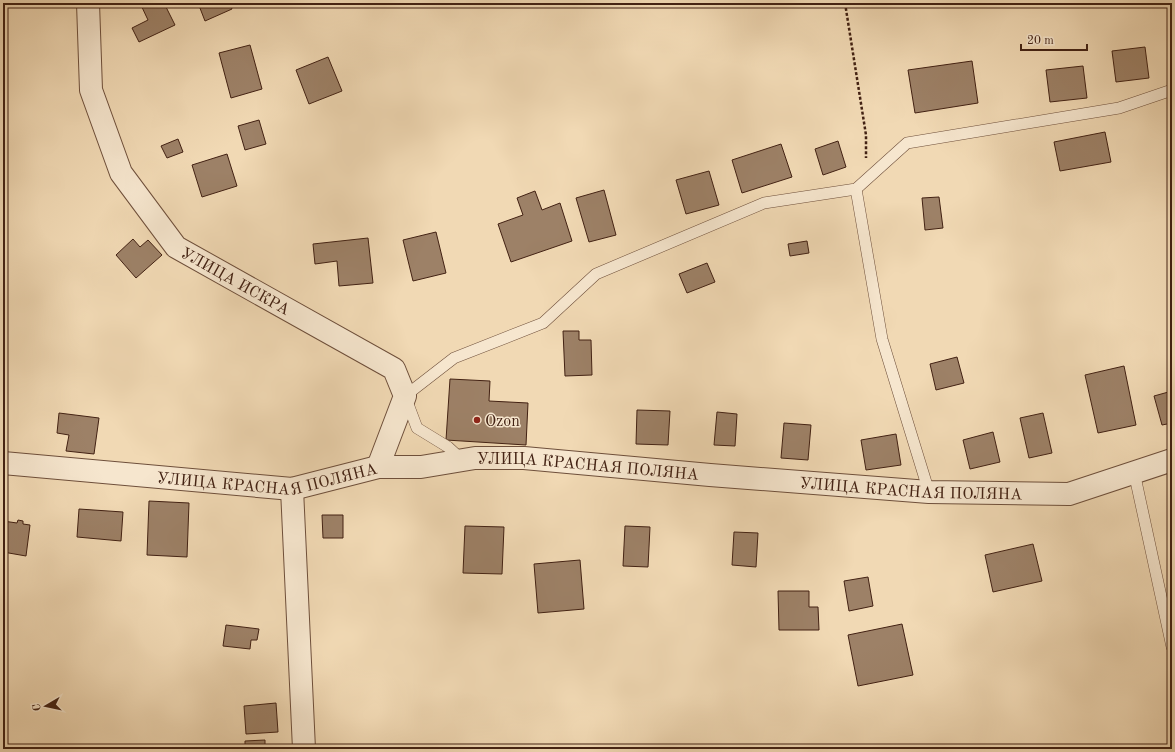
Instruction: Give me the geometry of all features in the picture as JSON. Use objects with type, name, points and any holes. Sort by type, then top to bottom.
[{"type":"street","name":"УЛИЦА ИСКРА","points":[[88,3],[91,90],[121,173],[176,247],[394,369],[406,396]]},
{"type":"street","points":[[378,467],[406,396]]},
{"type":"street","name":"УЛИЦА КРАСНАЯ ПОЛЯНА","points":[[3,463],[292,489],[378,467],[421,467],[475,458],[524,458],[710,475],[929,492],[1069,494],[1172,460]]},
{"type":"street","points":[[292,489],[304,749]]},
{"type":"lane","points":[[462,460],[448,447],[417,428],[406,396],[454,358],[543,323],[596,274],[764,203],[856,189],[907,143],[1119,108],[1172,90]]},
{"type":"lane","points":[[856,189],[882,339],[929,492]]},
{"type":"lane","points":[[1134,472],[1172,647]]},
{"type":"path","points":[[845,3],[866,135],[866,180]]},
{"type":"building","points":[[140,3],[164,3],[175,25],[139,42],[132,28],[148,20]]},
{"type":"building","points":[[198,3],[230,3],[232,9],[205,21]]},
{"type":"building","points":[[250,45],[262,89],[231,98],[219,53]]},
{"type":"building","points":[[1145,47],[1149,78],[1116,82],[1112,51]]},
{"type":"building","points":[[328,57],[342,91],[309,104],[296,70]]},
{"type":"building","points":[[972,61],[978,103],[915,113],[908,70]]},
{"type":"building","points":[[1083,66],[1087,98],[1050,102],[1046,70]]},
{"type":"building","points":[[259,120],[266,144],[245,150],[238,126]]},
{"type":"building","points":[[1105,132],[1111,162],[1060,171],[1054,142]]},
{"type":"building","points":[[178,139],[183,152],[167,158],[161,146]]},
{"type":"building","points":[[838,141],[846,167],[823,175],[815,149]]},
{"type":"building","points":[[781,144],[792,177],[742,193],[732,160]]},
{"type":"building","points":[[227,154],[237,186],[202,197],[192,165]]},
{"type":"building","points":[[709,171],[719,205],[686,214],[676,180]]},
{"type":"building","points":[[604,190],[616,235],[589,242],[576,198]]},
{"type":"building","points":[[535,191],[542,210],[560,203],[572,241],[511,262],[498,224],[523,215],[517,198]]},
{"type":"building","points":[[939,197],[943,228],[925,230],[922,198]]},
{"type":"building","points":[[436,232],[446,273],[413,281],[403,240]]},
{"type":"building","points":[[368,238],[373,283],[339,286],[337,261],[315,264],[313,244]]},
{"type":"building","points":[[133,239],[140,247],[148,240],[162,255],[136,278],[116,255]]},
{"type":"building","points":[[807,241],[809,253],[790,256],[788,244]]},
{"type":"building","points":[[707,263],[715,282],[687,293],[679,274]]},
{"type":"building","points":[[563,331],[579,331],[579,340],[591,340],[592,375],[565,376]]},
{"type":"building","points":[[957,357],[964,383],[936,390],[930,364]]},
{"type":"building","points":[[1124,366],[1136,425],[1098,433],[1085,375]]},
{"type":"building","points":[[450,379],[490,381],[489,401],[528,403],[526,445],[446,440]]},
{"type":"building","points":[[1172,391],[1172,423],[1162,425],[1154,396]]},
{"type":"building","points":[[637,410],[670,411],[668,445],[636,444]]},
{"type":"building","points":[[717,412],[737,414],[735,446],[714,445]]},
{"type":"building","points":[[59,413],[99,418],[94,454],[66,451],[69,435],[57,433]]},
{"type":"building","points":[[1043,413],[1052,453],[1029,458],[1020,418]]},
{"type":"building","points":[[784,423],[811,425],[808,460],[781,458]]},
{"type":"building","points":[[993,432],[1000,462],[970,469],[963,440]]},
{"type":"building","points":[[896,434],[901,465],[866,470],[861,440]]},
{"type":"building","points":[[149,501],[189,503],[187,557],[147,555]]},
{"type":"building","points":[[79,509],[123,512],[121,541],[77,537]]},
{"type":"building","points":[[322,515],[343,515],[343,538],[323,538]]},
{"type":"building","points":[[18,520],[23,521],[23,524],[30,525],[26,556],[3,552],[3,521],[17,523]]},
{"type":"building","points":[[465,526],[504,527],[502,574],[463,573]]},
{"type":"building","points":[[625,526],[650,527],[648,567],[623,566]]},
{"type":"building","points":[[734,532],[758,533],[756,567],[732,565]]},
{"type":"building","points":[[1033,544],[1042,581],[993,592],[985,555]]},
{"type":"building","points":[[580,560],[584,609],[538,613],[534,564]]},
{"type":"building","points":[[868,577],[873,606],[849,611],[844,581]]},
{"type":"building","points":[[778,591],[809,591],[809,607],[818,607],[819,630],[779,630]]},
{"type":"building","points":[[902,624],[913,675],[858,686],[848,635]]},
{"type":"building","points":[[226,625],[259,629],[257,640],[251,640],[250,649],[223,646]]},
{"type":"building","points":[[276,703],[278,732],[246,734],[244,706]]},
{"type":"building","points":[[265,740],[265,749],[245,749],[245,741]]},
{"type":"place","name":"Ozon","points":[[477,420]]}]
